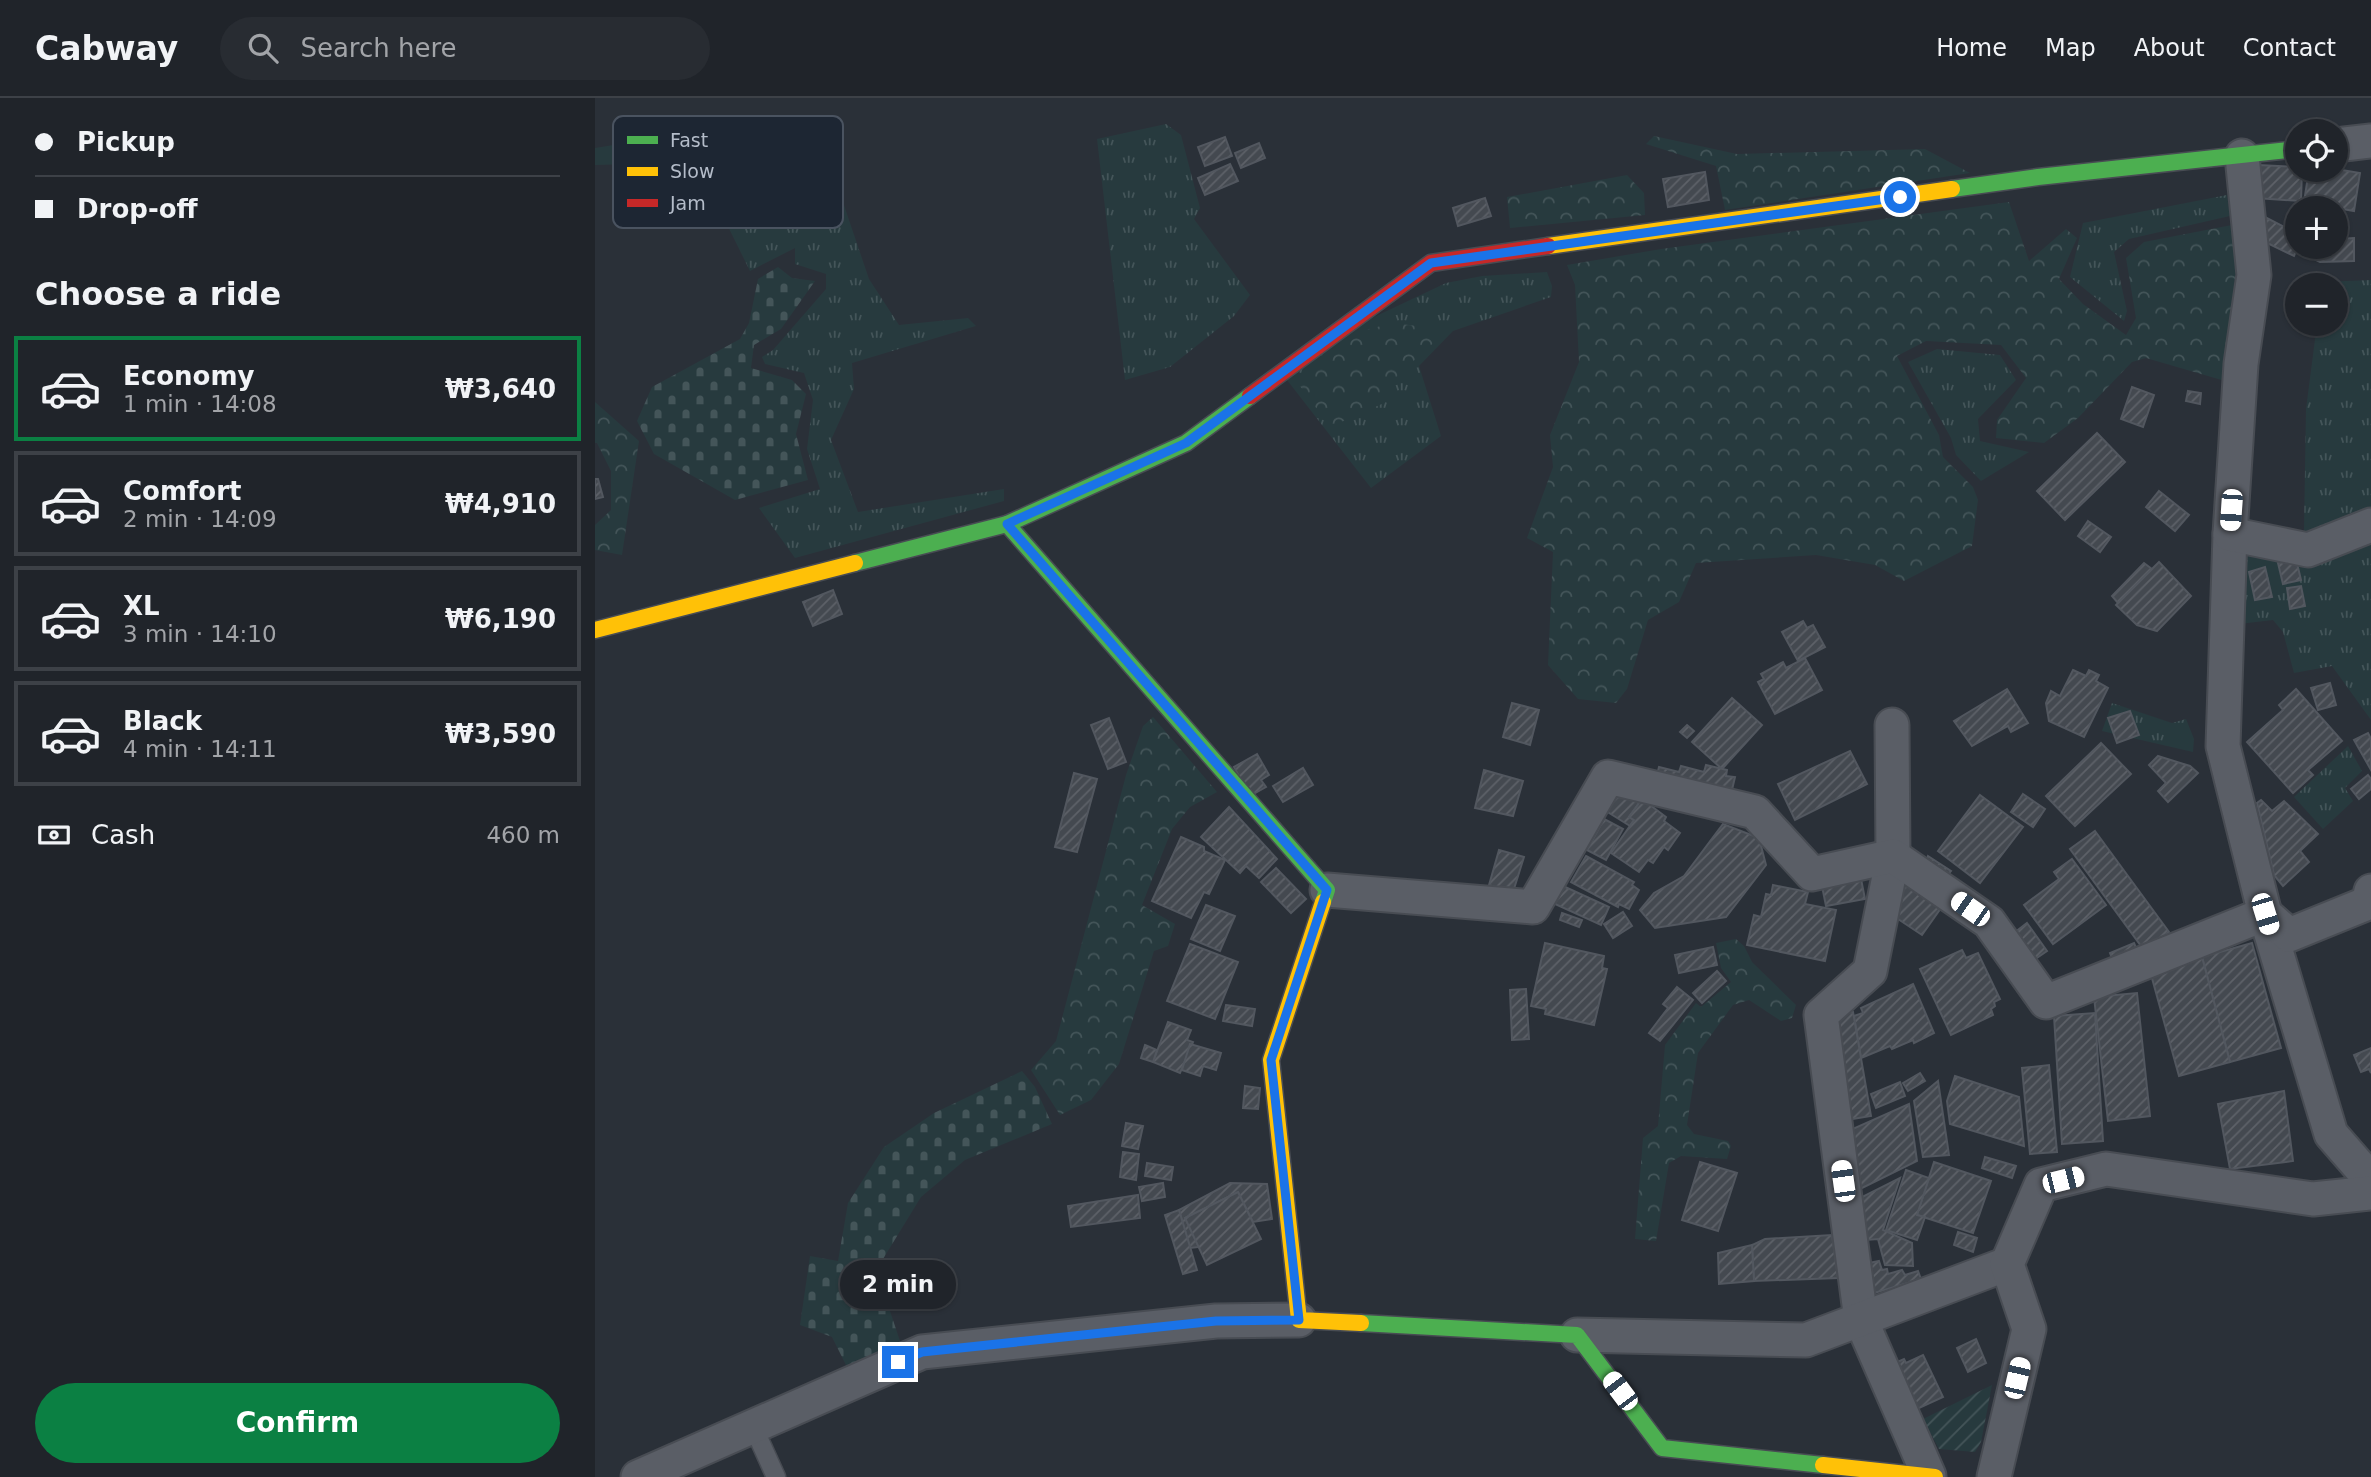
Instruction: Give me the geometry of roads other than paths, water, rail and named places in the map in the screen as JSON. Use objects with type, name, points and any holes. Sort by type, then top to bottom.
[{"type":"street","points":[[2348,144],[2371,141]]},
{"type":"street","points":[[595,630],[1007,524],[1186,443],[1431,263],[2038,177],[2285,151]]},
{"type":"street","points":[[2242,156],[2253,275],[2241,364],[2230,534],[2223,746],[2265,914],[2331,1134],[2371,1180]]},
{"type":"street","points":[[1007,524],[1327,890],[1533,908],[1608,777],[1755,812],[1812,874],[1893,856],[1989,922],[2046,1002],[2265,914]]},
{"type":"street","points":[[2230,534],[2308,550],[2371,525]]},
{"type":"street","points":[[1892,725],[1893,856],[1870,971],[1821,1015],[1861,1320],[1929,1476]]},
{"type":"street","points":[[1299,1320],[1271,1060],[1327,890]]},
{"type":"street","points":[[2265,914],[2289,935],[2368,903],[2371,891]]},
{"type":"street","points":[[1994,1477],[2029,1329],[2007,1264],[2041,1185],[2106,1170],[2313,1199],[2371,1193]]},
{"type":"street","points":[[638,1477],[922,1352],[1216,1321],[1299,1320],[1577,1335],[1806,1340],[2007,1264]]},
{"type":"street","points":[[1577,1335],[1662,1448],[1935,1477]]},
{"type":"lane","points":[[753,1426],[776,1477]]}]
